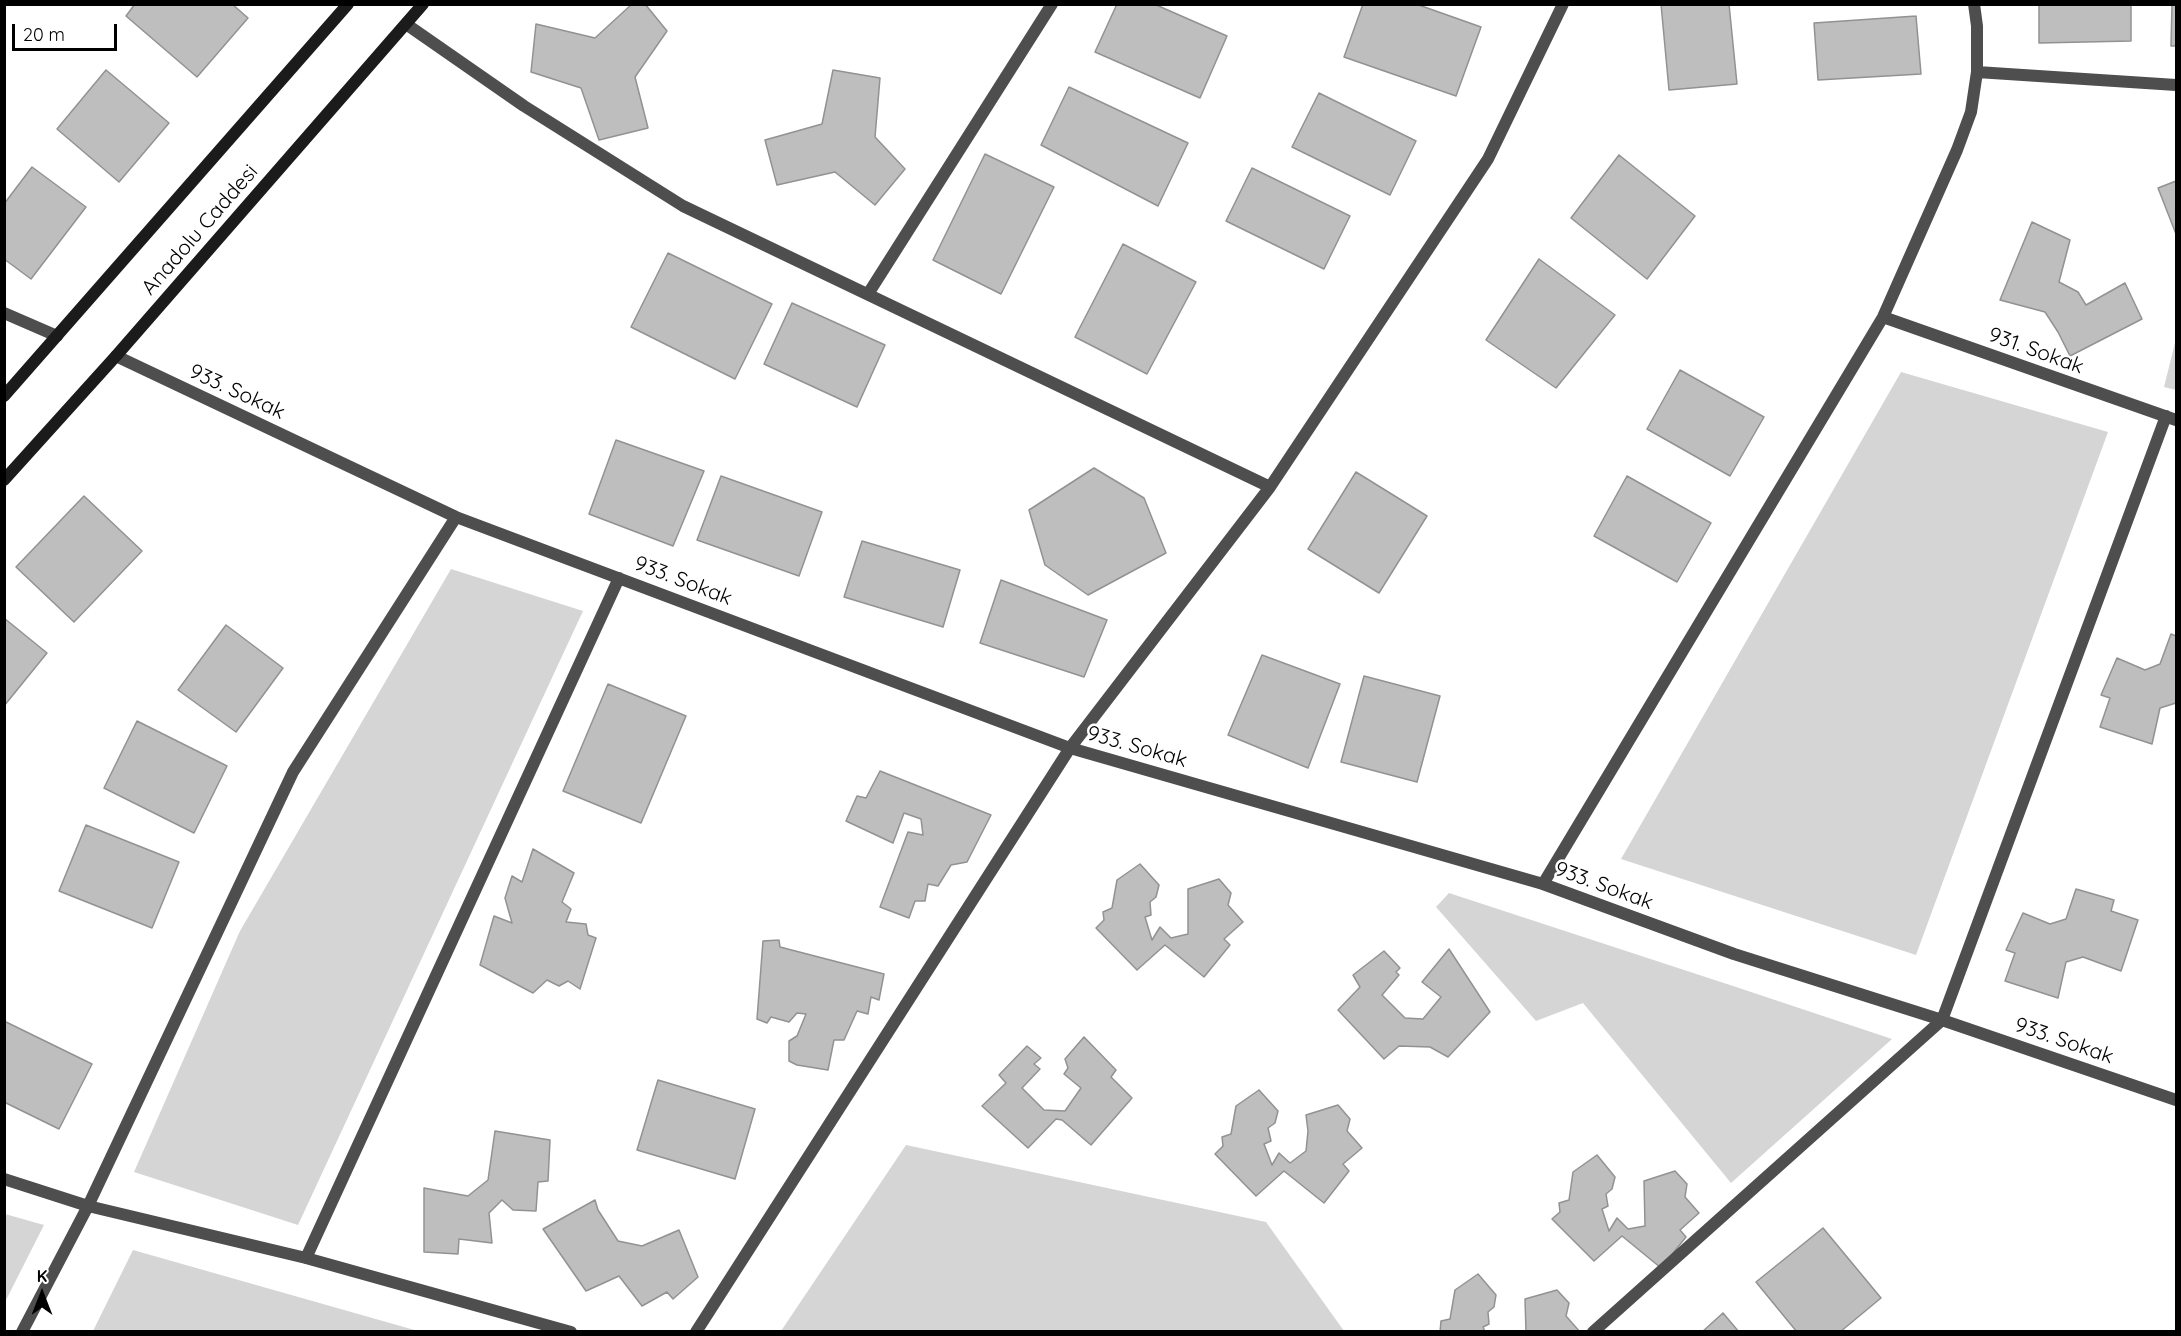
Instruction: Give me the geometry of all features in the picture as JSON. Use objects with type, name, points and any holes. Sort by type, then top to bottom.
[{"type":"main road","name":"Anadolu Caddesi","points":[[4,396],[348,4]]},
{"type":"main road","name":"Anadolu Caddesi","points":[[4,480],[116,356],[423,4]]},
{"type":"street","points":[[868,294],[1052,4]]},
{"type":"street","points":[[696,1332],[1070,748],[1270,487],[1488,159],[1563,4]]},
{"type":"street","points":[[1542,884],[1883,317],[1957,150],[1971,112],[1977,72],[1977,26],[1974,4]]},
{"type":"street","points":[[406,24],[524,106],[683,206],[1270,487]]},
{"type":"street","points":[[1977,72],[2176,84]]},
{"type":"street","points":[[4,313],[57,336]]},
{"type":"street","name":"931. Sokak","points":[[1883,317],[2171,418]]},
{"type":"street","name":"933. Sokak","points":[[116,356],[456,517],[1070,748],[1542,884],[1734,954],[1942,1020],[2176,1100]]},
{"type":"street","points":[[1593,1332],[1942,1020],[2171,418]]},
{"type":"street","points":[[22,1332],[88,1206],[293,772],[456,517]]},
{"type":"street","points":[[306,1258],[619,578]]},
{"type":"street","points":[[4,1179],[88,1206],[306,1258],[571,1332]]},
{"type":"shaded area","points":[[2176,339],[2176,390],[2164,387]]},
{"type":"shaded area","points":[[1901,372],[2108,432],[1916,955],[1621,859]]},
{"type":"shaded area","points":[[451,569],[583,611],[298,1225],[134,1172],[240,931]]},
{"type":"shaded area","points":[[1449,893],[1892,1039],[1731,1183],[1583,1003],[1536,1021],[1436,907]]},
{"type":"shaded area","points":[[906,1145],[1266,1222],[1344,1331],[781,1331]]},
{"type":"shaded area","points":[[4,1214],[44,1225],[5,1302]]},
{"type":"shaded area","points":[[133,1250],[418,1331],[93,1331]]},
{"type":"building","points":[[135,4],[232,4],[248,18],[197,77],[126,16]]},
{"type":"building","points":[[632,4],[645,4],[667,31],[635,77],[648,128],[599,140],[581,88],[531,72],[536,24],[595,38]]},
{"type":"building","points":[[1117,4],[1154,4],[1227,36],[1200,98],[1095,52]]},
{"type":"building","points":[[1363,4],[1416,4],[1481,27],[1456,96],[1344,57]]},
{"type":"building","points":[[1661,4],[1729,4],[1737,84],[1669,90]]},
{"type":"building","points":[[2039,4],[2131,4],[2131,41],[2039,43]]},
{"type":"building","points":[[2172,4],[2176,4],[2176,46],[2171,46]]},
{"type":"building","points":[[1916,16],[1921,74],[1818,80],[1814,23]]},
{"type":"building","points":[[106,70],[169,123],[119,182],[57,129]]},
{"type":"building","points":[[833,70],[880,78],[875,137],[905,169],[875,205],[835,172],[777,185],[765,140],[822,124]]},
{"type":"building","points":[[1069,87],[1188,143],[1158,206],[1041,145]]},
{"type":"building","points":[[1319,93],[1416,141],[1390,195],[1292,147]]},
{"type":"building","points":[[985,154],[1054,187],[1001,294],[933,260]]},
{"type":"building","points":[[1619,155],[1695,216],[1647,279],[1571,218]]},
{"type":"building","points":[[32,167],[86,207],[31,279],[4,259],[4,204]]},
{"type":"building","points":[[1252,168],[1350,216],[1324,269],[1226,221]]},
{"type":"building","points":[[2176,181],[2176,234],[2158,188]]},
{"type":"building","points":[[2032,222],[2070,240],[2059,282],[2078,292],[2086,305],[2125,283],[2142,319],[2070,356],[2045,312],[2000,300]]},
{"type":"building","points":[[1123,244],[1196,282],[1147,374],[1075,337]]},
{"type":"building","points":[[668,253],[772,304],[735,379],[631,327]]},
{"type":"building","points":[[1539,259],[1615,315],[1556,388],[1486,340]]},
{"type":"building","points":[[792,303],[885,345],[857,407],[764,364]]},
{"type":"building","points":[[1680,370],[1764,417],[1730,476],[1647,429]]},
{"type":"building","points":[[616,440],[704,471],[673,546],[589,514]]},
{"type":"building","points":[[1094,468],[1144,498],[1166,553],[1088,595],[1045,565],[1029,510]]},
{"type":"building","points":[[1356,472],[1427,516],[1379,593],[1308,549]]},
{"type":"building","points":[[721,476],[822,512],[799,576],[697,540]]},
{"type":"building","points":[[1627,476],[1711,523],[1677,582],[1594,536]]},
{"type":"building","points":[[84,496],[142,551],[74,622],[16,567]]},
{"type":"building","points":[[862,541],[960,570],[943,627],[844,597]]},
{"type":"building","points":[[1001,580],[1107,620],[1084,677],[980,643]]},
{"type":"building","points":[[4,618],[47,653],[4,706]]},
{"type":"building","points":[[226,625],[283,668],[236,732],[178,690]]},
{"type":"building","points":[[2171,634],[2176,636],[2176,703],[2160,708],[2152,744],[2100,727],[2110,698],[2101,695],[2117,658],[2145,670],[2160,664]]},
{"type":"building","points":[[1262,655],[1340,684],[1308,768],[1228,735]]},
{"type":"building","points":[[1364,676],[1440,696],[1417,782],[1341,762]]},
{"type":"building","points":[[608,684],[686,716],[641,823],[563,791]]},
{"type":"building","points":[[137,721],[227,766],[194,833],[104,788]]},
{"type":"building","points":[[880,771],[991,815],[967,862],[951,865],[938,886],[928,884],[925,901],[915,901],[909,918],[880,907],[908,832],[923,835],[921,819],[904,813],[893,843],[846,821],[857,796],[866,798]]},
{"type":"building","points":[[86,825],[179,862],[152,928],[59,891]]},
{"type":"building","points":[[533,849],[574,873],[562,902],[571,909],[566,922],[586,924],[588,935],[596,938],[580,989],[568,981],[559,986],[547,980],[533,993],[480,965],[494,916],[512,923],[505,898],[512,876],[522,882]]},
{"type":"building","points":[[1140,864],[1159,885],[1156,897],[1150,902],[1151,915],[1145,917],[1152,940],[1160,927],[1171,938],[1188,934],[1188,889],[1219,879],[1231,893],[1228,905],[1243,922],[1224,939],[1230,945],[1204,977],[1165,945],[1137,970],[1096,928],[1104,920],[1103,912],[1112,908],[1117,880]]},
{"type":"building","points":[[2076,889],[2114,900],[2111,911],[2138,920],[2121,971],[2083,957],[2066,962],[2058,998],[2005,981],[2015,953],[2006,950],[2023,913],[2050,924],[2066,919]]},
{"type":"building","points":[[779,940],[780,947],[884,974],[879,1000],[871,997],[868,1014],[857,1011],[844,1040],[834,1040],[828,1070],[797,1065],[789,1061],[789,1041],[797,1036],[806,1014],[797,1013],[789,1022],[771,1017],[767,1023],[757,1019],[763,941]]},
{"type":"building","points":[[1449,949],[1490,1012],[1448,1057],[1430,1047],[1399,1046],[1384,1059],[1338,1010],[1360,987],[1353,975],[1384,951],[1400,968],[1396,972],[1399,975],[1382,995],[1405,1018],[1423,1019],[1441,997],[1422,982]]},
{"type":"building","points":[[4,1021],[92,1064],[59,1129],[4,1102]]},
{"type":"building","points":[[1084,1037],[1116,1070],[1111,1077],[1132,1098],[1091,1145],[1062,1120],[1056,1119],[1028,1148],[982,1106],[1006,1083],[999,1075],[1027,1046],[1041,1058],[1034,1064],[1040,1069],[1022,1088],[1044,1110],[1065,1111],[1081,1088],[1064,1074],[1068,1068],[1065,1059]]},
{"type":"building","points":[[658,1080],[755,1109],[735,1179],[637,1150]]},
{"type":"building","points":[[1259,1090],[1278,1111],[1275,1123],[1268,1128],[1271,1141],[1264,1144],[1272,1165],[1279,1153],[1290,1163],[1306,1151],[1308,1131],[1306,1115],[1338,1105],[1350,1119],[1347,1131],[1362,1148],[1343,1164],[1349,1171],[1324,1203],[1284,1171],[1256,1196],[1215,1154],[1223,1146],[1222,1137],[1231,1134],[1236,1106]]},
{"type":"building","points":[[495,1131],[550,1140],[548,1181],[538,1182],[536,1211],[513,1210],[502,1200],[489,1213],[492,1243],[459,1239],[458,1254],[424,1252],[424,1188],[468,1196],[488,1180]]},
{"type":"building","points":[[1597,1155],[1615,1177],[1612,1189],[1606,1194],[1608,1206],[1602,1209],[1609,1231],[1617,1218],[1628,1229],[1645,1226],[1644,1181],[1675,1171],[1687,1184],[1685,1197],[1699,1213],[1680,1230],[1686,1237],[1661,1268],[1622,1236],[1594,1261],[1552,1219],[1560,1212],[1559,1203],[1569,1200],[1573,1172]]},
{"type":"building","points":[[595,1200],[598,1210],[618,1241],[642,1246],[679,1230],[698,1277],[673,1299],[667,1292],[642,1306],[619,1276],[586,1291],[543,1229]]},
{"type":"building","points":[[1823,1228],[1881,1298],[1840,1332],[1797,1332],[1756,1282]]},
{"type":"building","points":[[1478,1274],[1496,1295],[1494,1307],[1488,1312],[1489,1324],[1483,1327],[1485,1332],[1440,1332],[1441,1321],[1450,1319],[1455,1290]]},
{"type":"building","points":[[1557,1290],[1569,1303],[1566,1316],[1580,1332],[1526,1332],[1525,1299]]},
{"type":"building","points":[[1723,1313],[1739,1332],[1702,1332]]}]
